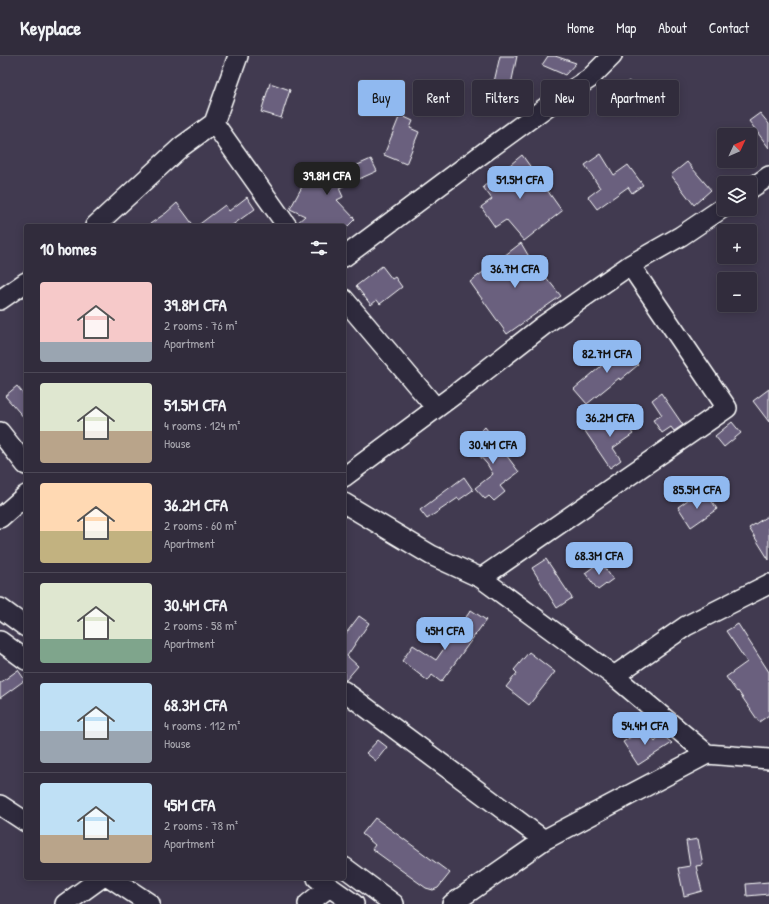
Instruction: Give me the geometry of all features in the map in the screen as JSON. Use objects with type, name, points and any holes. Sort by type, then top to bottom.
[{"type":"street","points":[[98,224],[181,147],[214,123],[238,56]]},
{"type":"street","points":[[346,256],[556,100],[590,79],[612,56]]},
{"type":"street","points":[[214,123],[286,224]]},
{"type":"street","points":[[757,184],[769,176]]},
{"type":"street","points":[[346,476],[544,325],[630,265],[681,236],[717,212]]},
{"type":"street","points":[[480,578],[727,408],[630,265]]},
{"type":"street","points":[[0,300],[24,283]]},
{"type":"street","points":[[346,301],[436,408]]},
{"type":"street","points":[[0,432],[24,462]]},
{"type":"street","points":[[0,518],[24,497]]},
{"type":"street","points":[[346,504],[431,555],[480,578],[614,676],[708,754]]},
{"type":"street","points":[[614,676],[686,626],[769,584]]},
{"type":"street","points":[[0,608],[24,626]]},
{"type":"street","points":[[0,640],[24,658]]},
{"type":"street","points":[[346,692],[544,840]]},
{"type":"street","points":[[452,904],[544,840],[708,754],[769,759]]},
{"type":"street","points":[[0,805],[24,821]]},
{"type":"street","points":[[346,868],[394,904]]},
{"type":"street","points":[[65,904],[98,880]]},
{"type":"street","points":[[114,880],[150,904]]},
{"type":"street","points":[[308,904],[323,882],[354,904]]},
{"type":"building","points":[[500,56],[517,56],[512,80],[494,80]]},
{"type":"building","points":[[548,56],[555,56],[576,63],[565,75],[542,65]]},
{"type":"building","points":[[270,83],[290,90],[281,118],[261,112]]},
{"type":"building","points":[[760,113],[769,124],[769,148],[757,132],[757,128],[754,128],[749,121]]},
{"type":"building","points":[[400,116],[413,121],[410,128],[419,132],[406,164],[384,155]]},
{"type":"building","points":[[601,154],[614,175],[628,165],[643,185],[632,193],[628,187],[597,209],[588,197],[600,188],[585,165]]},
{"type":"building","points":[[522,155],[562,211],[524,241],[506,220],[495,227],[481,207],[492,199],[483,187]]},
{"type":"building","points":[[371,159],[377,171],[339,188],[343,197],[337,200],[355,219],[348,226],[346,226],[346,224],[297,224],[305,216],[290,209],[303,185],[294,175],[305,166],[315,178],[331,171],[333,176]]},
{"type":"building","points":[[687,162],[711,190],[694,205],[671,175]]},
{"type":"building","points":[[247,197],[255,209],[234,224],[200,224],[225,205],[229,211]]},
{"type":"building","points":[[177,203],[193,224],[150,224]]},
{"type":"building","points":[[521,243],[528,255],[561,296],[507,334],[470,282]]},
{"type":"building","points":[[382,266],[392,279],[395,277],[402,287],[380,304],[377,300],[371,305],[356,286]]},
{"type":"building","points":[[621,345],[638,365],[620,380],[619,378],[587,404],[574,389],[606,362],[604,359]]},
{"type":"building","points":[[17,386],[24,395],[24,418],[5,396]]},
{"type":"building","points":[[769,389],[769,422],[753,401]]},
{"type":"building","points":[[661,393],[683,425],[674,431],[671,427],[662,433],[653,420],[662,415],[652,400]]},
{"type":"building","points":[[618,413],[633,434],[613,448],[621,460],[610,468],[585,431],[596,424],[599,427]]},
{"type":"building","points":[[732,422],[741,433],[724,447],[715,436]]},
{"type":"building","points":[[485,427],[519,472],[500,486],[505,492],[494,501],[489,496],[485,499],[475,488],[493,474],[487,464],[468,443]]},
{"type":"building","points":[[464,477],[473,490],[459,500],[458,498],[427,519],[420,510]]},
{"type":"building","points":[[707,494],[717,509],[691,527],[678,507],[692,497],[695,502]]},
{"type":"building","points":[[769,515],[769,560],[749,528]]},
{"type":"building","points":[[546,559],[572,598],[557,608],[532,568]]},
{"type":"building","points":[[600,562],[613,579],[598,590],[585,573]]},
{"type":"building","points":[[471,610],[486,620],[441,682],[432,675],[428,681],[402,661],[413,645],[436,660]]},
{"type":"building","points":[[359,616],[369,623],[347,656],[358,666],[346,680],[346,633]]},
{"type":"building","points":[[738,624],[769,672],[769,715],[759,722],[738,691],[737,692],[726,677],[747,662],[726,631]]},
{"type":"building","points":[[529,652],[555,672],[529,705],[506,687],[517,673],[514,670]]},
{"type":"building","points":[[18,670],[24,679],[24,681],[0,698],[0,683]]},
{"type":"building","points":[[645,728],[655,742],[661,734],[672,743],[638,765],[623,742]]},
{"type":"building","points":[[378,740],[387,747],[376,761],[366,753]]},
{"type":"building","points":[[375,818],[450,873],[438,888],[433,890],[426,888],[372,849],[375,845],[362,834]]},
{"type":"building","points":[[698,839],[703,865],[696,866],[702,891],[684,896],[678,868],[690,866],[686,841]]},
{"type":"building","points":[[769,882],[769,894],[747,896],[746,884]]}]
